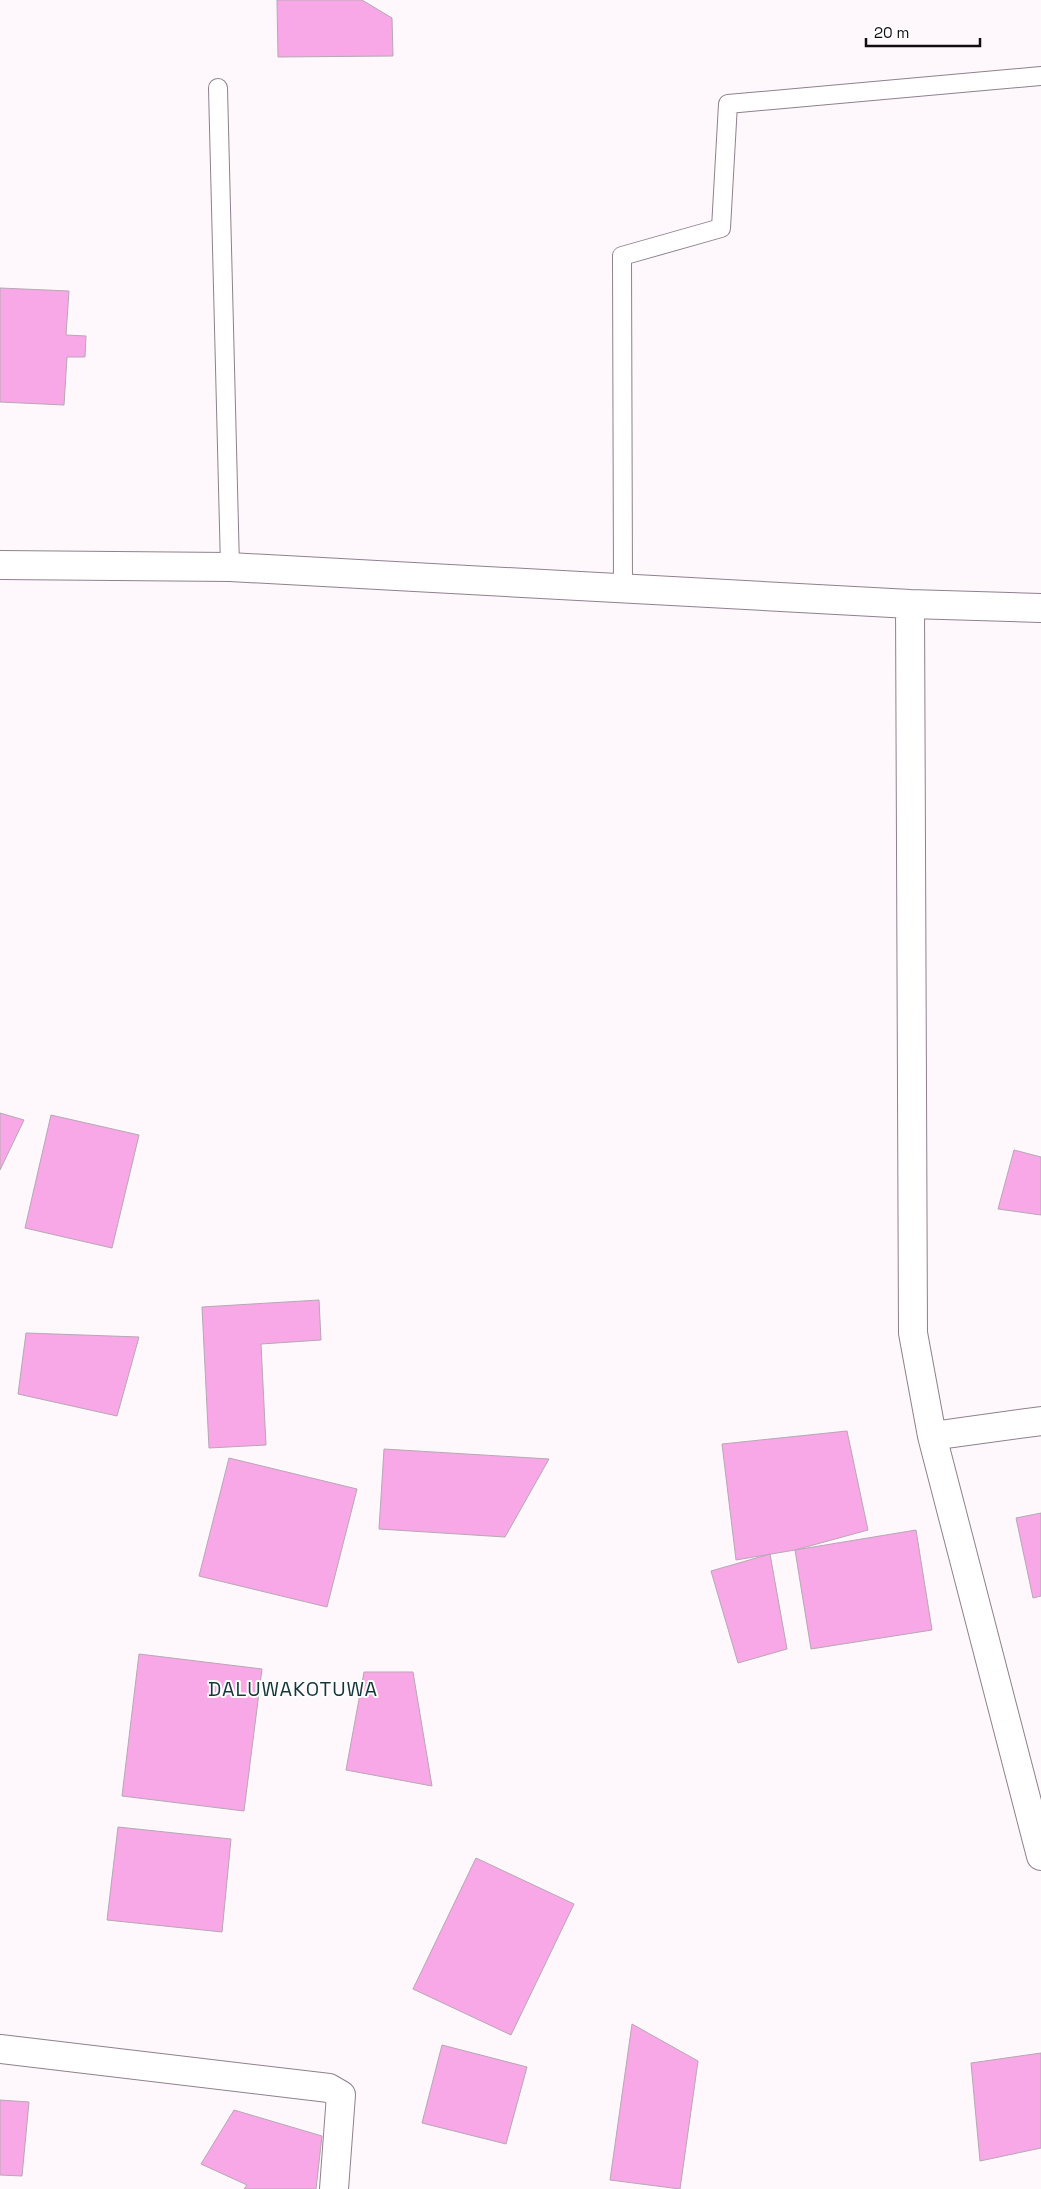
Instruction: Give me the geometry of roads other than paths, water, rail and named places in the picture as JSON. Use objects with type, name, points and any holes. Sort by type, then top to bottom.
[{"type":"street","points":[[0,565],[230,568],[623,587],[910,604],[1041,608]]},
{"type":"street","points":[[910,604],[913,1334],[932,1436],[1038,1827],[1041,1856]]},
{"type":"street","points":[[932,1436],[1041,1421]]},
{"type":"street","points":[[0,2049],[329,2088],[341,2095],[334,2189]]},
{"type":"lane","points":[[623,587],[622,256],[722,228],[728,104],[1041,76]]},
{"type":"lane","points":[[218,88],[230,568]]},
{"type":"district","name":"DALUWAKOTUWA","points":[[293,1689]]}]
